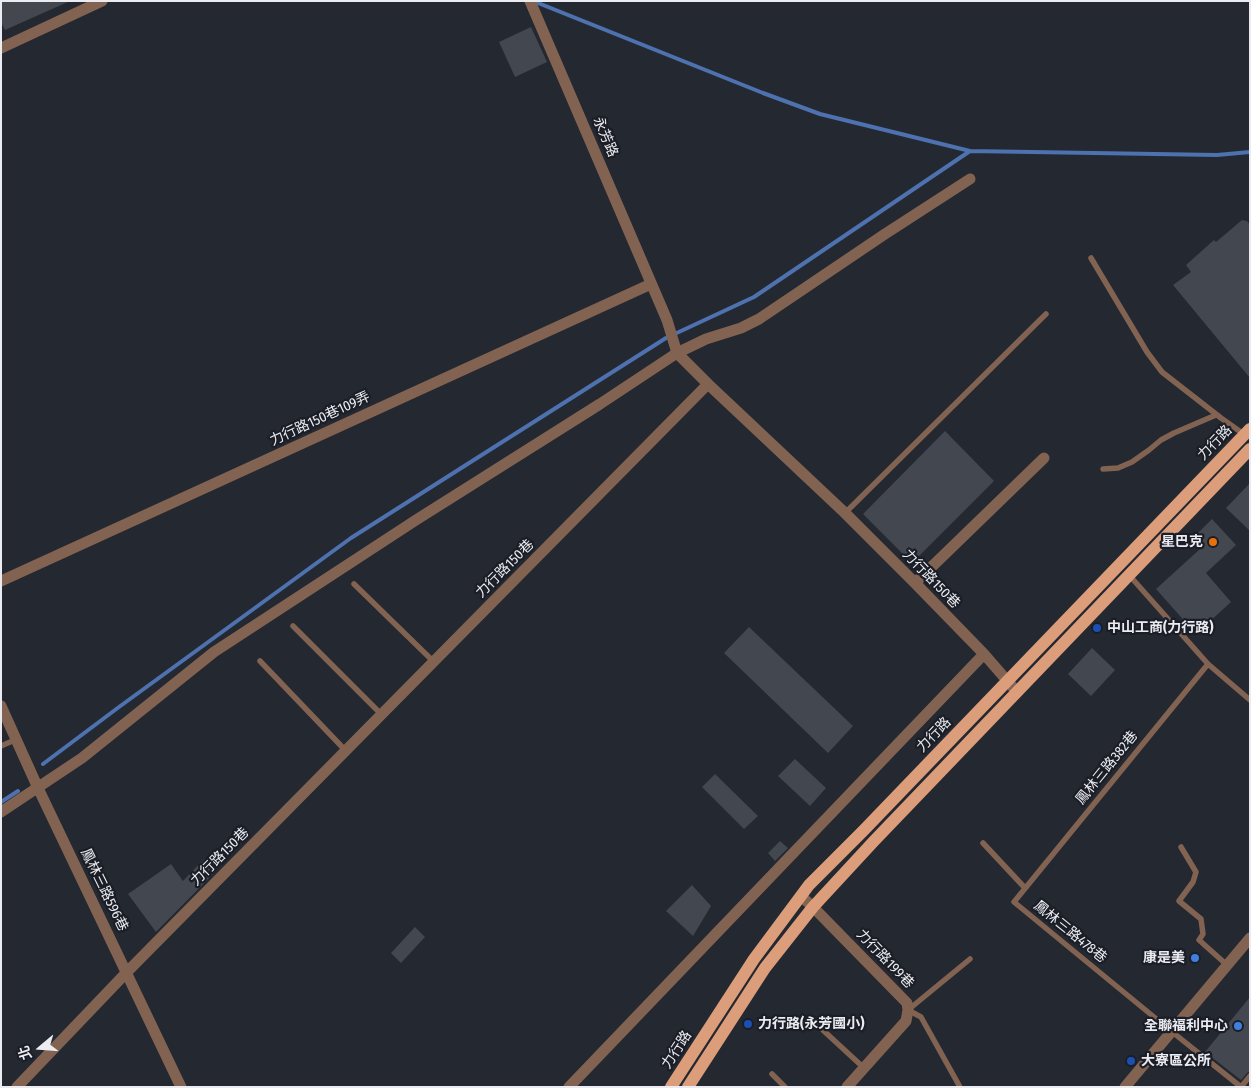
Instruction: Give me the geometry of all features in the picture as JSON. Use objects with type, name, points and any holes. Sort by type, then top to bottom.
[{"type":"main road","name":"力行路","points":[[671,1087],[754,960],[809,885],[1248,433]]},
{"type":"main road","points":[[688,1087],[766,968],[813,907],[1250,449]]},
{"type":"street","points":[[1,48],[102,1]]},
{"type":"street","name":"永芳路","points":[[530,1],[651,284]]},
{"type":"street","points":[[1,812],[82,758],[214,652],[424,515],[600,404],[676,353],[706,339],[742,328],[759,319],[970,179]]},
{"type":"street","points":[[651,284],[667,320],[676,353],[708,384]]},
{"type":"street","name":"力行路150巷109弄","points":[[1,581],[651,284]]},
{"type":"street","name":"力行路150巷","points":[[17,1087],[126,973],[708,384],[845,513],[984,654],[1017,692]]},
{"type":"street","points":[[915,583],[1044,458]]},
{"type":"street","points":[[569,1087],[984,654]]},
{"type":"street","name":"鳳林三路596巷","points":[[1,706],[38,788],[181,1087]]},
{"type":"street","name":"力行路199巷","points":[[800,896],[907,1003],[908,1010]]},
{"type":"street","points":[[1125,1087],[1249,941]]},
{"type":"street","points":[[847,1087],[906,1021],[908,1010]]},
{"type":"lane","points":[[1091,258],[1147,352],[1162,372],[1216,415],[1248,433]]},
{"type":"lane","points":[[845,513],[1046,314]]},
{"type":"lane","points":[[1103,469],[1118,468],[1132,462],[1161,440],[1216,415]]},
{"type":"lane","points":[[1129,575],[1208,664],[1250,700]]},
{"type":"lane","points":[[354,584],[434,662]]},
{"type":"lane","points":[[293,626],[382,715]]},
{"type":"lane","points":[[260,661],[346,751]]},
{"type":"lane","name":"鳳林三路382巷","points":[[1025,888],[1208,664]]},
{"type":"lane","points":[[1,746],[17,739]]},
{"type":"lane","name":"鳳林三路478巷","points":[[983,842],[1025,888],[1014,902],[1172,1031]]},
{"type":"lane","points":[[1181,848],[1196,872],[1193,882],[1180,901],[1201,919],[1203,934],[1199,940],[1227,965]]},
{"type":"lane","name":"力行路199巷","points":[[908,1010],[970,959]]},
{"type":"lane","points":[[908,1010],[921,1017],[960,1087]]},
{"type":"lane","points":[[812,1020],[864,1068]]},
{"type":"lane","points":[[1172,1031],[1241,1087],[1250,1076]]},
{"type":"lane","points":[[772,1074],[785,1087]]},
{"type":"building","points":[[1,1],[70,1],[5,30],[1,22]]},
{"type":"building","points":[[531,27],[547,62],[515,77],[499,42]]},
{"type":"building","points":[[1242,220],[1247,221],[1250,225],[1250,378],[1173,285],[1191,272],[1186,265],[1214,240],[1216,242]]},
{"type":"building","points":[[945,431],[994,481],[912,563],[863,514]]},
{"type":"building","points":[[1250,483],[1250,531],[1226,508]]},
{"type":"building","points":[[1212,519],[1236,545],[1206,573],[1231,602],[1196,634],[1156,589],[1200,549],[1191,540]]},
{"type":"building","points":[[749,627],[853,726],[828,753],[724,653]]},
{"type":"building","points":[[1092,648],[1115,670],[1091,696],[1068,674]]},
{"type":"building","points":[[795,759],[826,788],[810,806],[778,776]]},
{"type":"building","points":[[715,774],[758,816],[744,829],[702,787]]},
{"type":"building","points":[[780,841],[788,848],[775,861],[768,853]]},
{"type":"building","points":[[204,859],[216,871],[156,932],[128,894],[171,864],[183,881]]},
{"type":"building","points":[[692,885],[711,906],[693,936],[666,911]]},
{"type":"building","points":[[415,927],[425,937],[401,963],[391,953]]},
{"type":"building","name":"全聯福利中心","points":[[1250,997],[1250,1071],[1241,1080],[1205,1052]]},
{"type":"waterway","points":[[533,1],[820,114],[970,151],[1217,155],[1250,152]]},
{"type":"waterway","points":[[43,764],[351,538],[666,338],[754,297],[970,151]]},
{"type":"waterway","points":[[1,802],[18,791]]},
{"type":"place","name":"星巴克","points":[[1213,542]]},
{"type":"place","name":"中山工商(力行路)","points":[[1097,628]]},
{"type":"place","name":"康是美","points":[[1195,958]]},
{"type":"place","name":"力行路(永芳國小)","points":[[748,1024]]},
{"type":"place","name":"全聯福利中心","points":[[1238,1026]]},
{"type":"place","name":"大寮區公所","points":[[1131,1061]]}]
